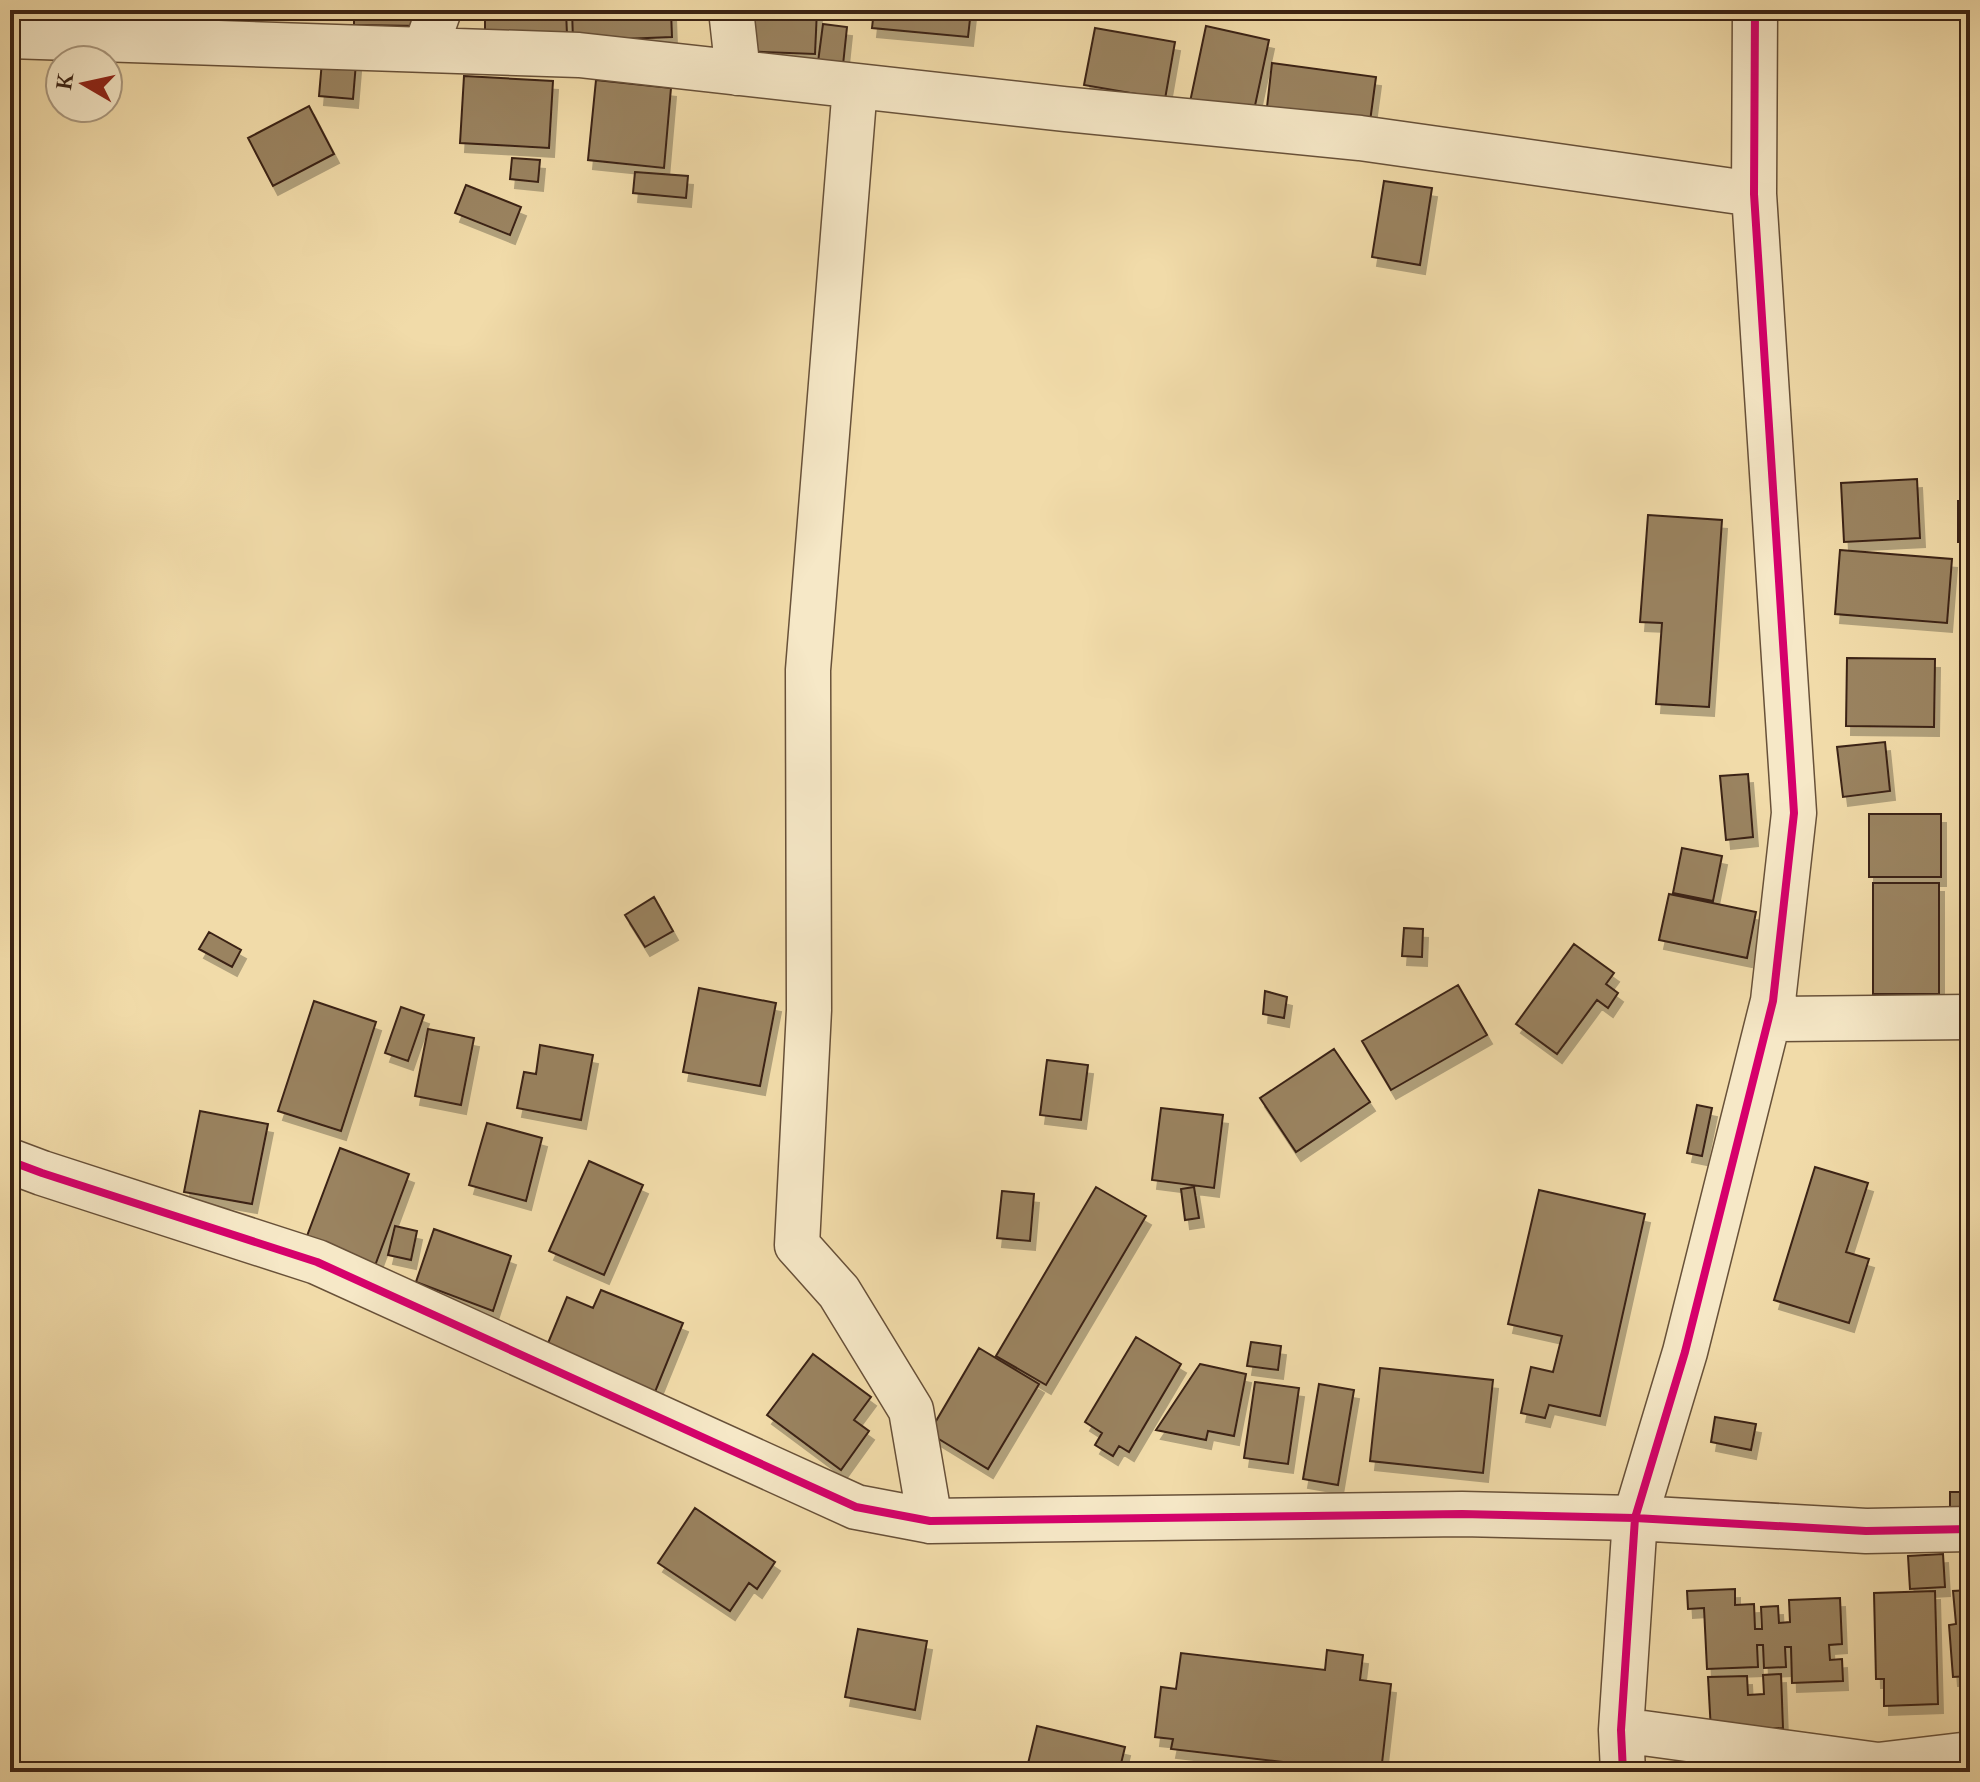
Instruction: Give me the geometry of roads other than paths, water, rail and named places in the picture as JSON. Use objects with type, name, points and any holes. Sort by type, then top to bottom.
[{"type":"street","points":[[731,10],[738,73]]},
{"type":"street","points":[[1755,10],[1754,194],[1794,813],[1769,1019],[1685,1352],[1635,1518],[1622,1751],[1891,1768],[1970,1754]]},
{"type":"street","points":[[10,36],[78,24],[432,30],[579,55],[1360,138],[1754,194]]},
{"type":"street","points":[[855,86],[808,670],[809,1010],[797,1245],[839,1292],[911,1410],[930,1521]]},
{"type":"street","points":[[1769,1019],[1970,1017]]},
{"type":"street","points":[[10,1161],[317,1262],[856,1507],[930,1521],[1462,1514],[1635,1518],[1866,1531],[1970,1529]]}]
